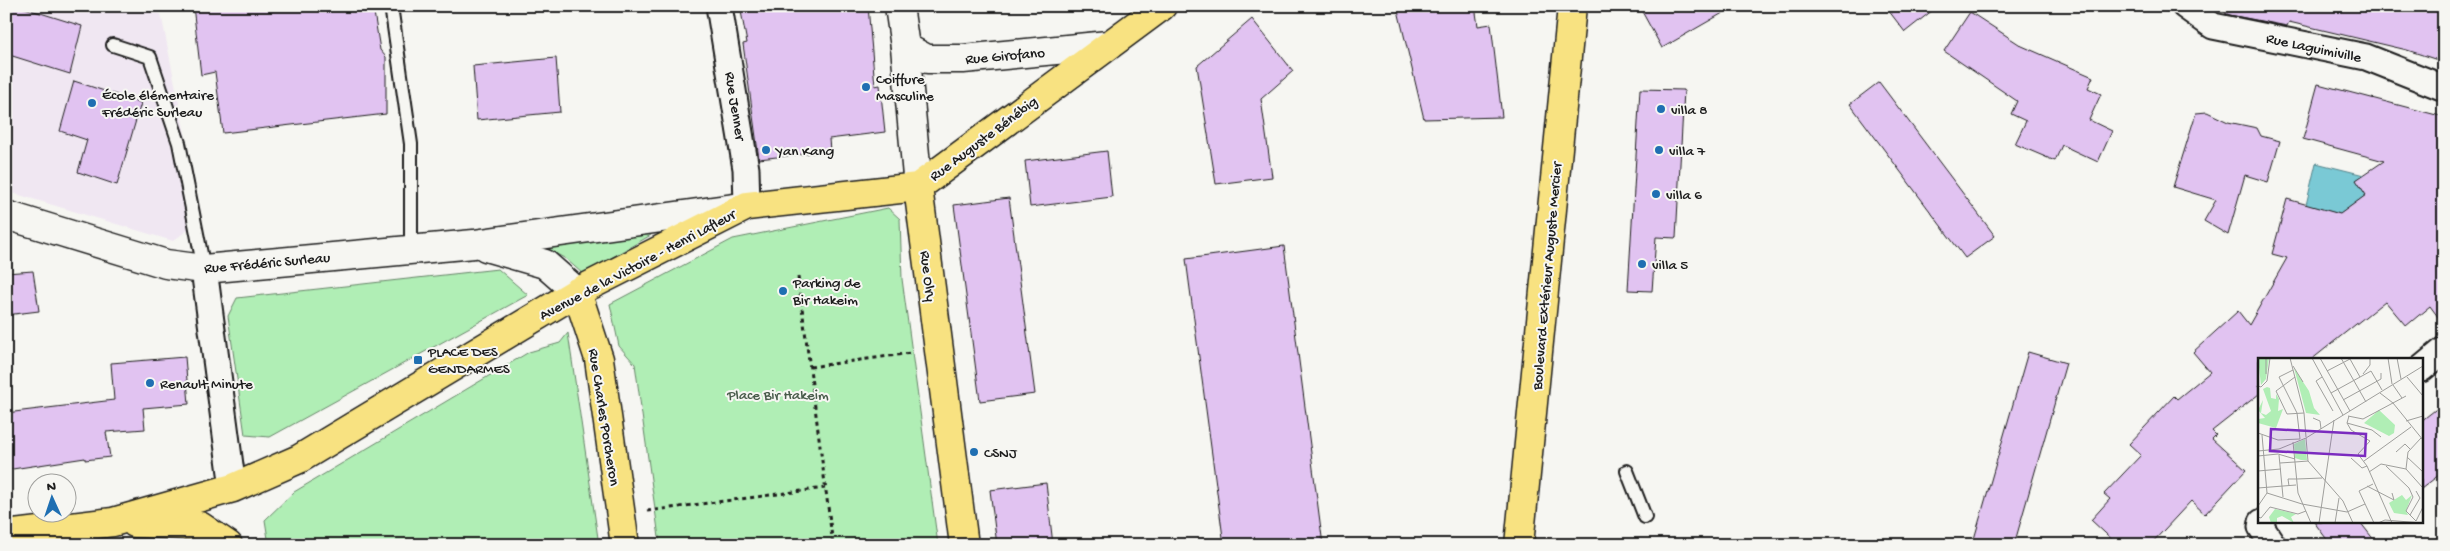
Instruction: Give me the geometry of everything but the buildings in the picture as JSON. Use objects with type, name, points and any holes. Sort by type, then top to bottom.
[{"type":"main road","name":"Rue Auguste Bénébig","points":[[747,206],[918,187],[1162,6]]},
{"type":"main road","name":"Boulevard Extérieur Auguste Mercier","points":[[1519,545],[1572,6]]},
{"type":"main road","name":"Rue Olry","points":[[918,187],[964,545]]},
{"type":"main road","name":"Avenue de la Victoire - Henri Lafleur","points":[[6,535],[113,522],[233,488],[299,459],[577,292],[747,206]]},
{"type":"main road","name":"Rue Charles Porcheron","points":[[577,292],[599,359],[625,545]]},
{"type":"main road","points":[[113,522],[200,526],[228,545]]},
{"type":"street","name":"Rue Jenner","points":[[719,6],[746,169],[747,206]]},
{"type":"street","name":"Rue Olry","points":[[899,6],[905,47],[918,187]]},
{"type":"street","name":"Rue Laguimiville","points":[[2185,6],[2213,26],[2366,57],[2444,88]]},
{"type":"street","name":"Rue Girofano","points":[[905,47],[927,59],[963,59],[1108,45]]},
{"type":"street","name":"Rue Frédéric Surleau","points":[[6,215],[166,264],[204,269],[474,244],[747,206]]},
{"type":"street","name":"Rue Frédéric Surleau","points":[[474,244],[545,264],[577,292]]},
{"type":"street","points":[[204,269],[233,488]]},
{"type":"street","points":[[2422,368],[2444,350]]},
{"type":"street","points":[[2262,524],[2261,527],[2273,545]]},
{"type":"lane","points":[[391,6],[411,144],[411,249]]},
{"type":"lane","points":[[113,45],[150,57],[179,143],[204,269]]},
{"type":"lane","points":[[1626,471],[1645,517]]},
{"type":"path","points":[[798,276],[833,545]]},
{"type":"path","points":[[810,366],[939,349]]},
{"type":"path","points":[[621,514],[825,488]]},
{"type":"shaded area","name":"École élémentaire Frédéric Surleau","points":[[6,6],[140,6],[161,14],[202,219],[173,241],[6,191]]},
{"type":"green space","name":"Place Bir Hakeim","points":[[888,208],[900,219],[902,279],[938,545],[660,545],[635,364],[619,346],[610,304],[733,239]]},
{"type":"green space","points":[[649,229],[651,235],[583,274],[566,259],[544,247]]},
{"type":"green space","points":[[498,269],[528,295],[270,437],[245,435],[228,316],[237,298]]},
{"type":"green space","points":[[568,333],[599,545],[269,545],[265,520],[294,492],[529,352],[560,343]]},
{"type":"water","points":[[2316,163],[2364,175],[2356,180],[2366,195],[2340,214],[2306,205]]},
{"type":"place","name":"Coiffure Masculine","points":[[866,87]]},
{"type":"place","name":"École élémentaire Frédéric Surleau","points":[[92,103]]},
{"type":"place","name":"villa 8","points":[[1661,109]]},
{"type":"place","name":"Yan Kang","points":[[766,150]]},
{"type":"place","name":"villa 7","points":[[1659,150]]},
{"type":"place","name":"villa 6","points":[[1656,194]]},
{"type":"place","name":"villa 5","points":[[1642,264]]},
{"type":"place","name":"Parking de Bir Hakeim","points":[[783,291]]},
{"type":"place","name":"PLACE DES GENDARMES","points":[[418,360]]},
{"type":"place","name":"Renault Minute","points":[[150,383]]},
{"type":"place","name":"CSNJ","points":[[974,452]]}]
